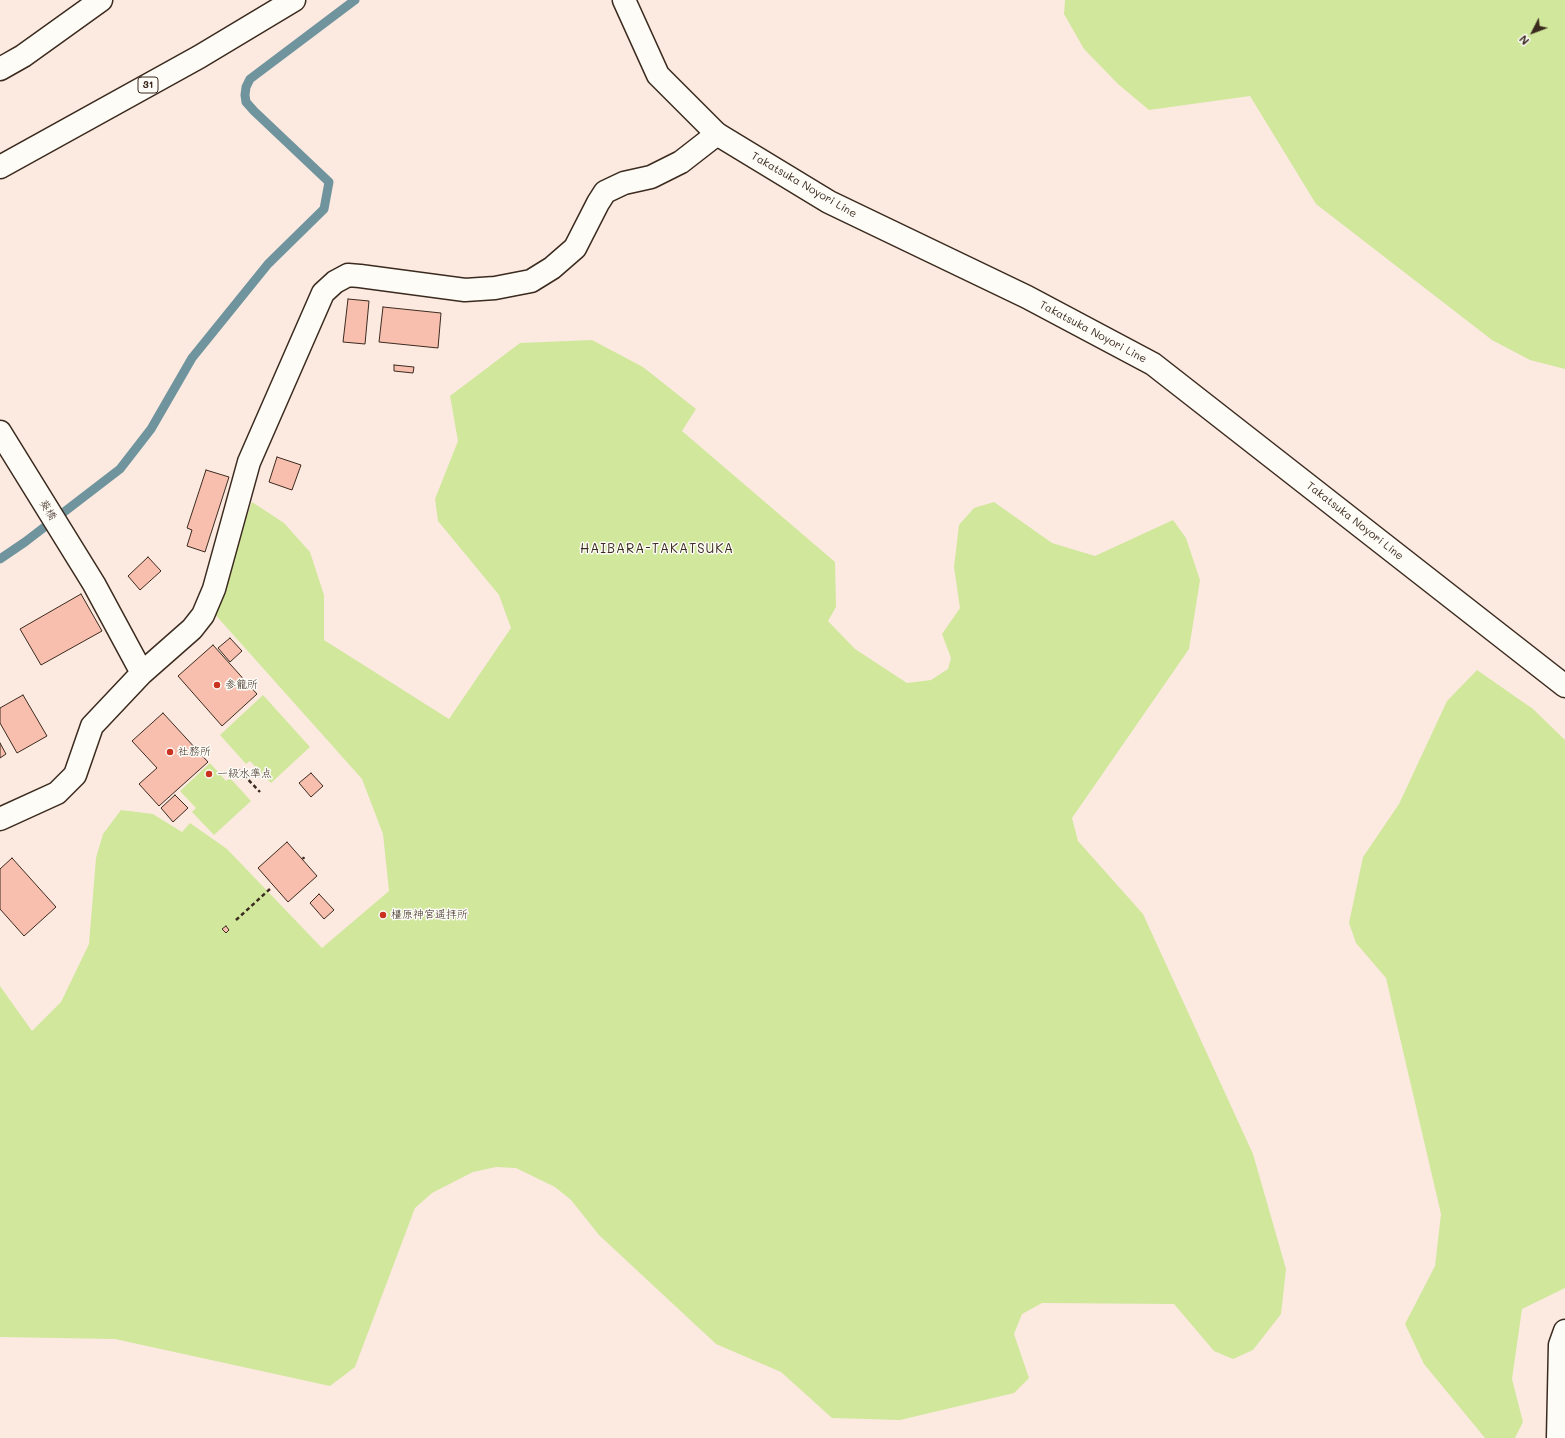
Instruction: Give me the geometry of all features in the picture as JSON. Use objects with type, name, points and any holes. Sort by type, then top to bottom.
[{"type":"street","points":[[0,69],[23,56],[100,0]]},
{"type":"street","name":"31","points":[[0,167],[199,57],[294,0]]},
{"type":"street","name":"Takatsuka Noyori Line","points":[[624,0],[658,75],[717,134],[829,202],[1027,297],[1153,364],[1565,686]]},
{"type":"street","points":[[0,819],[58,793],[75,775],[92,726],[142,673],[192,628],[203,615],[214,589],[249,462],[323,293],[335,282],[348,275],[465,290],[495,288],[531,281],[552,268],[575,248],[605,192],[624,183],[651,177],[681,162],[717,134]]},
{"type":"street","name":"葵橋","points":[[0,432],[94,584],[142,673]]},
{"type":"street","points":[[1558,1438],[1560,1345],[1565,1331]]},
{"type":"path","points":[[240,770],[260,792]]},
{"type":"path","points":[[236,920],[270,888]]},
{"type":"green space","points":[[1065,0],[1565,0],[1565,369],[1530,360],[1492,340],[1316,204],[1250,96],[1149,110],[1118,84],[1084,49],[1064,14]]},
{"type":"green space","points":[[592,340],[643,367],[696,409],[682,431],[835,562],[836,607],[828,621],[855,649],[907,683],[931,680],[948,669],[951,658],[942,634],[960,608],[954,567],[959,525],[974,508],[994,502],[1052,543],[1095,556],[1173,520],[1186,538],[1200,580],[1189,649],[1072,818],[1078,841],[1143,914],[1253,1154],[1286,1269],[1281,1314],[1253,1350],[1233,1359],[1214,1351],[1174,1304],[1042,1303],[1022,1314],[1014,1334],[1029,1378],[1014,1393],[900,1420],[832,1418],[781,1372],[716,1344],[599,1235],[571,1200],[555,1187],[516,1168],[496,1167],[473,1172],[432,1193],[415,1208],[355,1367],[330,1386],[115,1339],[0,1337],[0,986],[32,1031],[61,1002],[89,944],[96,858],[103,834],[121,810],[153,814],[182,832],[190,823],[227,849],[322,948],[389,891],[383,834],[362,779],[212,611],[252,502],[284,523],[310,552],[324,595],[324,640],[449,719],[511,628],[499,595],[438,521],[435,499],[458,441],[450,396],[520,343]]},
{"type":"green space","points":[[1477,670],[1533,709],[1565,740],[1565,1288],[1522,1309],[1512,1379],[1523,1422],[1515,1438],[1485,1438],[1424,1364],[1405,1324],[1435,1266],[1441,1214],[1386,978],[1356,943],[1349,923],[1363,857],[1399,804],[1447,701]]},
{"type":"green space","points":[[263,695],[310,747],[271,783],[250,761],[246,764],[220,735]]},
{"type":"green space","points":[[210,763],[226,781],[230,778],[251,801],[214,835],[192,812],[196,808],[180,791]]},
{"type":"building","points":[[348,299],[369,301],[365,344],[343,342]]},
{"type":"building","points":[[383,307],[441,313],[438,348],[379,342]]},
{"type":"building","points":[[394,365],[414,367],[413,373],[394,371]]},
{"type":"building","points":[[277,457],[301,465],[292,490],[269,482]]},
{"type":"building","points":[[206,470],[229,477],[205,552],[187,546],[192,530],[187,528]]},
{"type":"building","points":[[148,557],[161,571],[140,590],[128,576]]},
{"type":"building","points":[[81,594],[102,631],[41,665],[20,629]]},
{"type":"building","points":[[230,638],[242,651],[230,662],[218,648]]},
{"type":"building","name":"参籠所","points":[[213,645],[257,694],[222,726],[178,676]]},
{"type":"building","points":[[23,695],[47,736],[17,753],[0,723],[0,708]]},
{"type":"building","name":"社務所","points":[[163,713],[208,762],[159,806],[139,784],[157,768],[132,741]]},
{"type":"building","points":[[0,743],[6,754],[0,758]]},
{"type":"building","points":[[311,773],[323,786],[311,797],[299,783]]},
{"type":"building","points":[[175,795],[188,808],[173,822],[161,808]]},
{"type":"building","points":[[287,842],[317,876],[288,902],[258,868]]},
{"type":"building","points":[[12,858],[56,907],[24,936],[0,909],[0,869]]},
{"type":"building","points":[[319,894],[334,910],[324,919],[310,903]]},
{"type":"building","points":[[226,926],[229,930],[226,933],[222,929]]},
{"type":"waterway","points":[[0,559],[25,542],[120,469],[151,429],[192,358],[268,264],[324,209],[329,182],[246,102],[246,87],[250,79],[355,0]]},
{"type":"place","name":"参籠所","points":[[217,685]]},
{"type":"place","name":"社務所","points":[[170,752]]},
{"type":"place","name":"一級水準点","points":[[209,774]]},
{"type":"place","name":"橿原神宮遥拝所","points":[[383,915]]},
{"type":"district","name":"HAIBARA-TAKATSUKA","points":[[657,549]]}]
